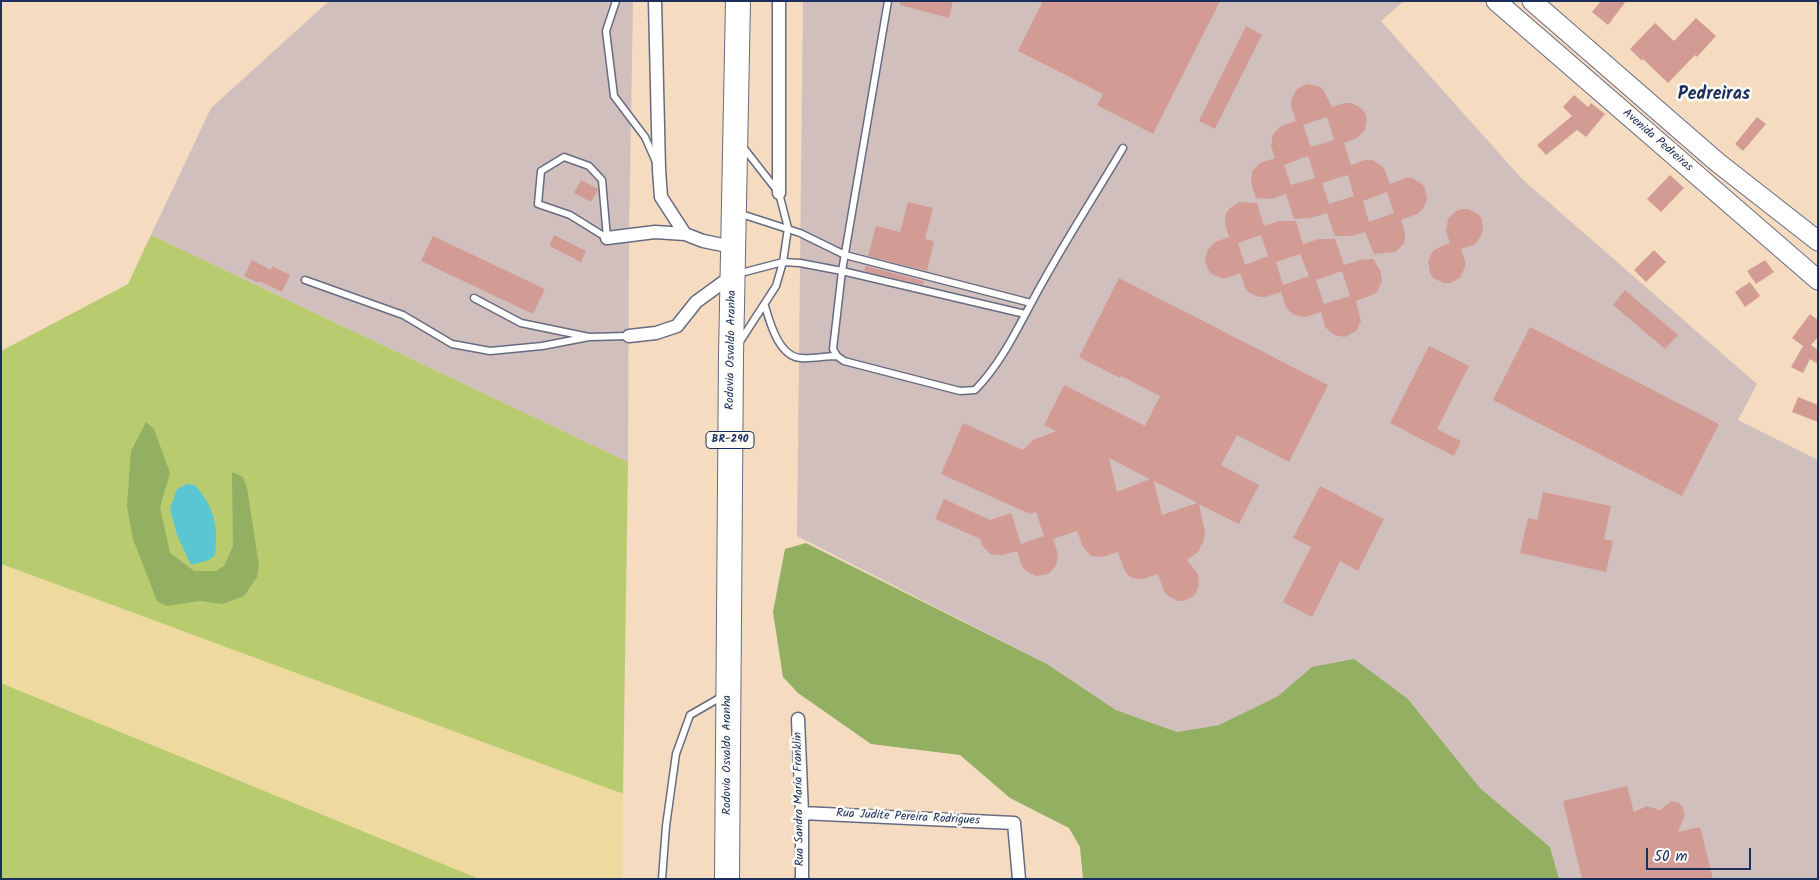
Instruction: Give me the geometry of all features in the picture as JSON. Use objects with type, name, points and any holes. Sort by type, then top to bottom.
[{"type":"highway","name":"Rodovia Osvaldo Aranha","points":[[727,879],[731,355],[738,1]]},
{"type":"main road","name":"Avenida Pedreiras","points":[[1496,1],[1818,280]]},
{"type":"main road","name":"Avenida Pedreiras","points":[[1532,1],[1717,162],[1818,241]]},
{"type":"main road","points":[[1570,66],[1586,48]]},
{"type":"main road","points":[[1768,237],[1784,215]]},
{"type":"street","points":[[655,1],[659,170],[662,197],[685,234]]},
{"type":"street","points":[[778,1],[779,193]]},
{"type":"street","points":[[607,238],[655,232],[685,234],[703,241],[734,247]]},
{"type":"street","points":[[629,336],[656,333],[677,326],[696,302],[733,275]]},
{"type":"street","name":"Rua Sandra Maria Franklin","points":[[798,719],[802,813],[802,879]]},
{"type":"street","name":"Rua Judite Pereira Rodrigues","points":[[802,813],[1014,823],[1018,879]]},
{"type":"lane","points":[[616,1],[606,31],[614,96],[645,137],[659,170]]},
{"type":"lane","points":[[888,1],[842,271],[833,348],[837,356],[844,362],[960,391],[975,390],[987,378],[1123,148]]},
{"type":"lane","points":[[731,355],[765,306],[776,286],[783,262],[788,228],[779,193],[736,138]]},
{"type":"lane","points":[[564,157],[588,166],[602,180],[607,238],[570,215],[538,204],[541,171],[564,157]]},
{"type":"lane","points":[[734,212],[788,228],[845,255],[1031,303]]},
{"type":"lane","points":[[733,275],[783,262],[842,271],[1026,314]]},
{"type":"lane","points":[[305,280],[403,315],[452,344],[490,351],[542,346],[589,337],[629,336]]},
{"type":"lane","points":[[474,298],[521,323],[589,337]]},
{"type":"lane","points":[[765,306],[775,336],[790,355],[800,358],[837,356]]},
{"type":"lane","points":[[662,879],[666,826],[676,754],[690,715],[728,693]]},
{"type":"shaded area","points":[[329,1],[633,1],[628,462],[151,235],[211,108]]},
{"type":"shaded area","points":[[803,1],[1404,1],[1381,21],[1522,179],[1757,384],[1738,420],[1818,460],[1818,879],[1559,879],[1550,847],[1480,788],[1408,699],[1312,667],[1278,696],[1219,725],[1177,732],[1116,710],[1047,664],[797,536]]},
{"type":"green space","points":[[151,235],[628,462],[623,794],[1,564],[1,351],[128,284]]},
{"type":"green space","points":[[146,422],[154,429],[170,473],[160,507],[170,553],[194,571],[216,571],[224,566],[233,546],[232,472],[243,477],[247,488],[259,566],[257,577],[244,596],[223,604],[200,601],[167,606],[157,601],[133,539],[127,506],[131,451]]},
{"type":"green space","points":[[806,543],[1047,664],[1116,710],[1177,732],[1219,725],[1278,696],[1312,667],[1354,659],[1408,699],[1480,788],[1550,847],[1559,879],[1083,879],[1080,847],[1069,828],[1010,798],[960,755],[871,744],[798,693],[783,677],[773,612],[785,549]]},
{"type":"green space","points":[[1,683],[480,879],[1,879]]},
{"type":"sand","points":[[1,564],[623,794],[622,879],[480,879],[1,683]]},
{"type":"water","points":[[187,484],[195,485],[207,502],[214,518],[216,535],[215,555],[209,560],[191,565],[177,535],[170,509],[177,489]]},
{"type":"building","points":[[900,1],[953,1],[949,18],[900,5]]},
{"type":"building","points":[[1043,1],[1220,1],[1153,134],[1097,105],[1103,94],[1018,51]]},
{"type":"building","points":[[1601,1],[1626,1],[1608,25],[1592,12]]},
{"type":"building","points":[[1696,18],[1716,36],[1697,57],[1695,55],[1668,83],[1630,49],[1655,23],[1674,41]]},
{"type":"building","points":[[1246,26],[1262,35],[1215,129],[1199,121]]},
{"type":"building","points":[[1307,84],[1318,86],[1323,89],[1332,107],[1351,103],[1361,108],[1365,113],[1367,118],[1365,130],[1357,138],[1344,143],[1351,165],[1365,160],[1372,160],[1385,170],[1390,184],[1406,178],[1412,178],[1425,188],[1427,200],[1422,210],[1401,220],[1405,233],[1404,244],[1395,252],[1374,254],[1365,232],[1351,236],[1335,236],[1327,213],[1311,218],[1294,219],[1286,194],[1272,199],[1256,198],[1251,183],[1252,171],[1260,163],[1275,158],[1271,146],[1273,134],[1281,126],[1296,121],[1291,100],[1297,89]],"holes":[[[1327,117],[1334,140],[1311,147],[1303,125]],[[1308,156],[1315,178],[1291,185],[1284,165]],[[1348,175],[1354,196],[1329,204],[1322,183]],[[1387,192],[1394,213],[1369,222],[1363,201]]]},
{"type":"building","points":[[1574,95],[1588,107],[1591,103],[1605,114],[1586,137],[1577,130],[1546,155],[1537,145],[1572,116],[1563,107]]},
{"type":"building","points":[[1757,117],[1766,124],[1743,151],[1735,144]]},
{"type":"building","points":[[1670,175],[1684,188],[1661,212],[1647,199]]},
{"type":"building","points":[[581,180],[598,189],[591,202],[574,193]]},
{"type":"building","points":[[908,202],[933,208],[925,239],[934,241],[927,271],[868,256],[876,226],[900,232]]},
{"type":"building","points":[[1240,202],[1257,203],[1264,226],[1279,221],[1296,221],[1303,244],[1319,239],[1335,239],[1344,265],[1360,260],[1373,259],[1380,270],[1382,281],[1377,292],[1356,301],[1361,321],[1356,331],[1345,337],[1334,335],[1325,327],[1321,312],[1306,317],[1294,315],[1290,312],[1286,307],[1281,292],[1259,297],[1248,292],[1240,273],[1221,278],[1210,273],[1205,262],[1207,251],[1215,242],[1229,237],[1225,224],[1226,213]],"holes":[[[1261,235],[1268,256],[1245,265],[1238,243]],[[1300,254],[1309,276],[1283,285],[1276,262]],[[1342,271],[1350,296],[1324,304],[1316,280]]]},
{"type":"building","points":[[1468,209],[1478,214],[1482,219],[1483,231],[1474,245],[1461,249],[1465,267],[1460,278],[1450,283],[1444,283],[1433,278],[1428,261],[1433,251],[1450,243],[1446,231],[1448,219],[1456,211]]},
{"type":"building","points":[[554,235],[586,251],[581,262],[549,246]]},
{"type":"building","points":[[433,236],[545,289],[533,314],[421,261]]},
{"type":"building","points":[[1654,250],[1666,262],[1646,282],[1634,270]]},
{"type":"building","points":[[252,260],[271,270],[272,266],[290,275],[282,292],[260,281],[259,283],[244,276]]},
{"type":"building","points":[[1765,260],[1774,272],[1756,284],[1747,271]]},
{"type":"building","points":[[866,266],[924,281],[923,285],[864,271]]},
{"type":"building","points":[[1119,278],[1328,385],[1289,462],[1237,435],[1221,465],[1259,485],[1239,524],[1199,504],[1205,533],[1204,540],[1198,552],[1187,560],[1198,574],[1199,586],[1194,596],[1184,601],[1178,601],[1168,596],[1164,591],[1158,574],[1143,579],[1132,578],[1124,569],[1118,552],[1102,557],[1091,556],[1083,547],[1077,531],[1053,539],[1058,554],[1056,566],[1048,574],[1036,576],[1026,571],[1022,566],[1017,551],[1002,555],[990,554],[982,545],[980,539],[935,519],[944,499],[990,520],[1011,513],[1021,544],[1044,536],[1036,512],[1030,514],[941,474],[963,423],[1023,450],[1033,440],[1056,431],[1044,425],[1064,385],[1145,426],[1160,396],[1079,357]],"holes":[[[1109,458],[1144,476],[1150,479],[1117,492]],[[1154,481],[1190,499],[1197,503],[1162,515]]]},
{"type":"building","points":[[1750,282],[1760,296],[1745,307],[1735,292]]},
{"type":"building","points":[[1625,290],[1678,335],[1665,349],[1613,305]]},
{"type":"building","points":[[1810,314],[1818,320],[1818,337],[1811,345],[1818,350],[1818,364],[1810,359],[1803,373],[1791,367],[1803,346],[1792,338]]},
{"type":"building","points":[[1530,327],[1719,424],[1682,496],[1493,400]]},
{"type":"building","points":[[1429,346],[1469,366],[1437,429],[1461,441],[1454,456],[1390,423]]},
{"type":"building","points":[[1798,397],[1818,405],[1818,422],[1792,412]]},
{"type":"building","points":[[1320,486],[1384,519],[1358,571],[1340,561],[1312,617],[1283,602],[1311,547],[1293,538]]},
{"type":"building","points":[[1543,492],[1611,506],[1604,539],[1613,541],[1606,572],[1520,553],[1528,518],[1537,520]]},
{"type":"building","points":[[1627,786],[1634,812],[1647,806],[1660,810],[1671,801],[1682,806],[1685,815],[1678,832],[1700,827],[1713,879],[1582,879],[1563,801]]},
{"type":"district","name":"Pedreiras","points":[[1714,96]]}]
